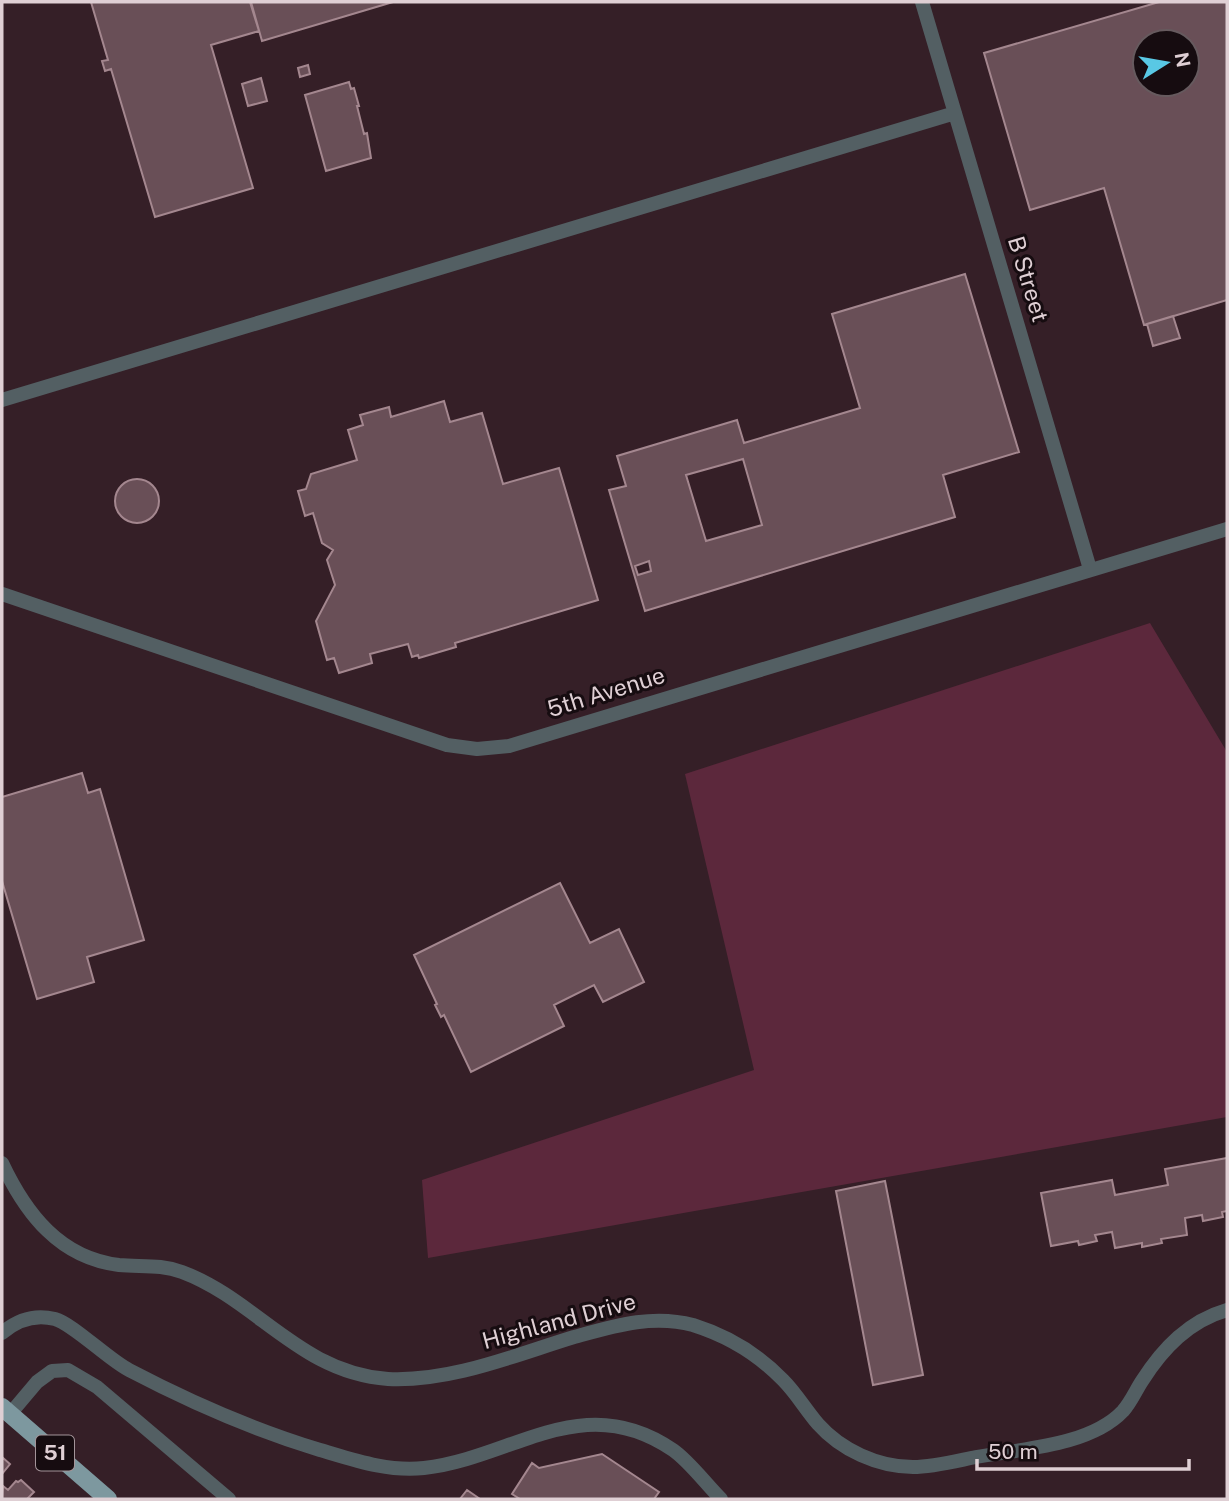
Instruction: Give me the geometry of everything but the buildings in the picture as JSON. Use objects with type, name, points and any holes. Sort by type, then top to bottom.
[{"type":"main road","name":"51","points":[[6,1410],[108,1499]]},
{"type":"lane","name":"B Street","points":[[922,2],[1090,569]]},
{"type":"lane","points":[[2,400],[955,113]]},
{"type":"lane","name":"5th Avenue","points":[[2,593],[447,745],[477,749],[509,746],[1227,529]]},
{"type":"lane","name":"Highland Drive","points":[[2,1163],[16,1192],[45,1230],[81,1256],[120,1265],[150,1265],[178,1270],[203,1281],[310,1354],[346,1372],[385,1378],[421,1379],[457,1372],[620,1324],[654,1320],[688,1324],[722,1335],[752,1352],[783,1380],[820,1427],[845,1448],[877,1461],[912,1467],[1069,1440],[1099,1428],[1123,1411],[1158,1355],[1182,1333],[1213,1314],[1227,1310]]},
{"type":"lane","points":[[2,1333],[13,1324],[38,1316],[58,1320],[127,1369],[258,1431],[386,1469],[423,1468],[460,1461],[556,1429],[583,1424],[614,1425],[644,1434],[674,1451],[721,1499]]},
{"type":"lane","points":[[6,1410],[52,1371],[68,1370],[97,1387],[229,1499]]},
{"type":"shaded area","points":[[1150,623],[1227,752],[1227,1117],[428,1258],[422,1180],[754,1070],[685,774]]}]
